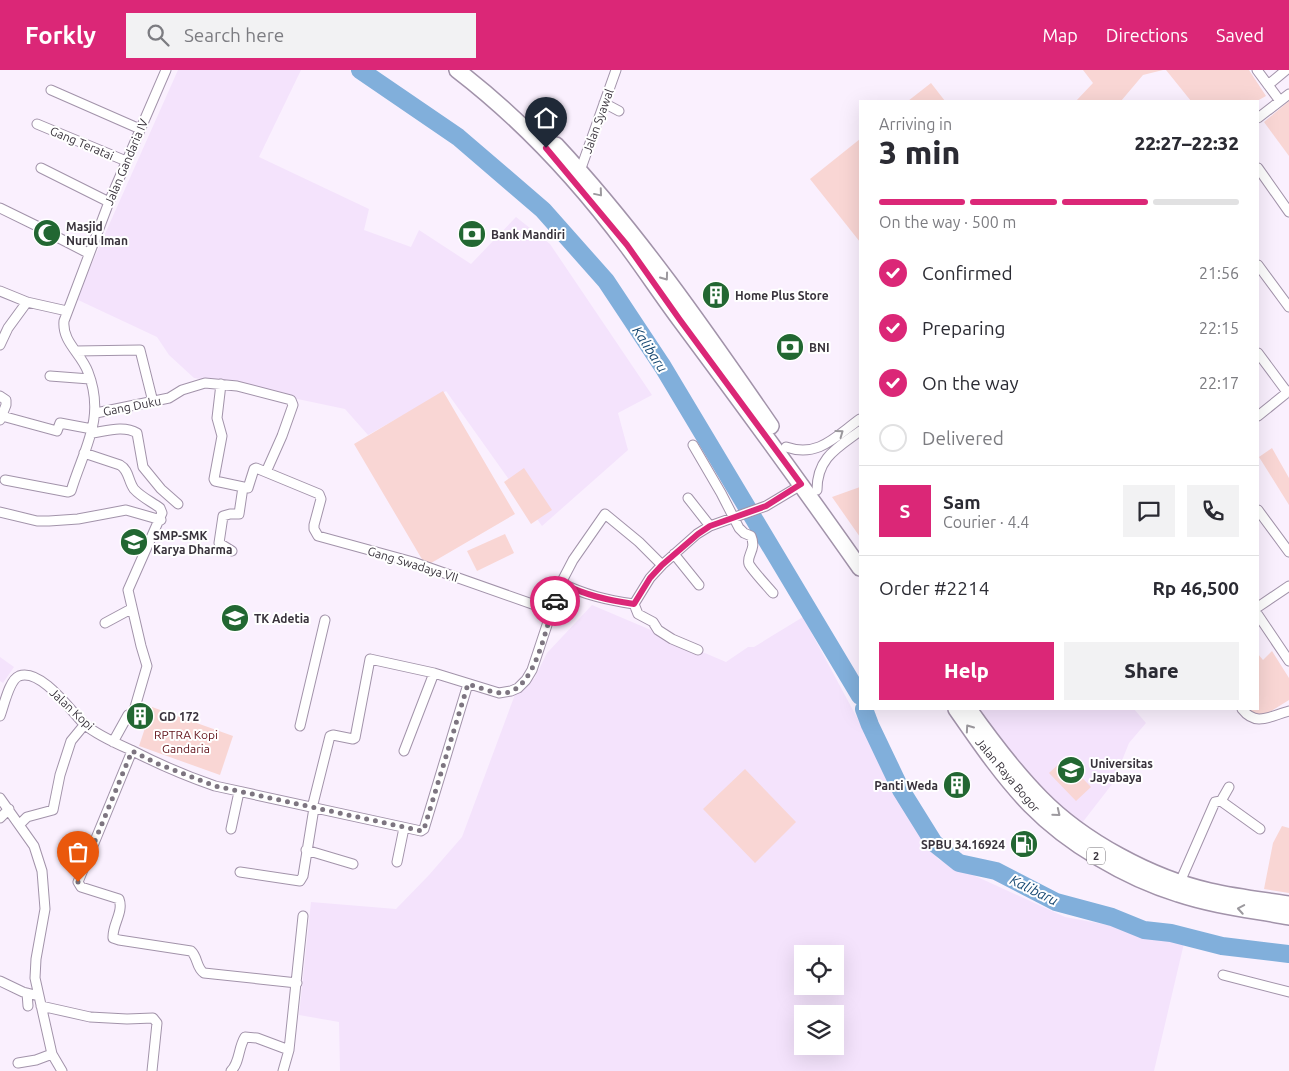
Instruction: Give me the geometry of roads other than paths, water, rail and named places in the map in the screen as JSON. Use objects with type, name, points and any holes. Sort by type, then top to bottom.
[{"type":"highway","points":[[457,70],[520,123],[546,148],[575,182],[627,245],[680,320],[859,551]]},
{"type":"highway","points":[[472,70],[524,113],[580,171],[636,237],[782,450],[801,484],[818,498],[859,566]]},
{"type":"highway","name":"Jalan Raya Bogor","points":[[957,710],[992,760],[1020,794],[1042,816],[1078,836],[1180,882],[1210,891],[1289,904]]},
{"type":"highway","name":"Jalan Raya Bogor","points":[[971,710],[1028,785],[1078,836],[1118,868],[1176,894],[1208,903],[1289,917]]},
{"type":"street","name":"Jalan Gandaria IV","points":[[5,480],[68,492],[71,490],[92,431],[96,413],[90,379],[84,363],[65,337],[63,332],[64,321],[88,253],[166,70]]},
{"type":"street","name":"Jalan Syawal","points":[[580,171],[616,70]]},
{"type":"street","points":[[1257,70],[1280,100]]},
{"type":"street","points":[[1268,85],[1286,70]]},
{"type":"street","points":[[51,90],[140,129]]},
{"type":"street","points":[[1259,117],[1289,94]]},
{"type":"street","points":[[604,103],[619,111]]},
{"type":"street","name":"Gang Teratai","points":[[37,124],[126,161]]},
{"type":"street","points":[[41,168],[109,202]]},
{"type":"street","points":[[1259,169],[1289,212]]},
{"type":"street","points":[[0,208],[41,228]]},
{"type":"street","points":[[57,237],[88,253]]},
{"type":"street","points":[[1259,266],[1289,307]]},
{"type":"street","points":[[0,292],[27,302],[67,311]]},
{"type":"street","points":[[0,345],[8,328],[27,302]]},
{"type":"street","points":[[76,351],[140,350],[153,402]]},
{"type":"street","points":[[1259,354],[1288,392],[1259,415]]},
{"type":"street","points":[[50,376],[90,379]]},
{"type":"street","name":"Gang Duku","points":[[96,413],[169,398],[182,390],[204,383],[237,386],[291,400],[293,405],[288,420],[266,472]]},
{"type":"street","points":[[221,384],[217,418],[222,436],[214,479],[222,484],[249,487],[255,468],[266,472]]},
{"type":"street","points":[[0,396],[6,400],[1,418],[57,431],[60,423],[92,431],[124,428],[137,433],[141,461],[146,472],[178,504]]},
{"type":"street","points":[[782,450],[813,450],[823,446],[859,419]]},
{"type":"street","points":[[818,498],[817,477],[829,454],[859,432]]},
{"type":"street","points":[[693,445],[739,516],[739,528],[751,536],[753,548],[749,557],[749,564],[773,592]]},
{"type":"street","points":[[823,446],[829,454]]},
{"type":"street","points":[[84,453],[126,468],[130,483],[134,489],[160,508],[162,514],[161,520],[128,590],[140,646],[147,666],[133,714],[128,715],[113,742]]},
{"type":"street","name":"Gang Swadaya VII","points":[[266,472],[318,493],[321,500],[314,529],[318,536],[413,562],[552,610]]},
{"type":"street","points":[[634,604],[650,578],[662,565],[710,526],[766,506],[801,484]]},
{"type":"street","points":[[232,551],[219,542],[222,516],[238,514],[243,487]]},
{"type":"street","points":[[688,498],[710,526]]},
{"type":"street","points":[[0,512],[37,521],[49,521],[78,519],[126,510],[161,520]]},
{"type":"street","points":[[1259,511],[1289,552]]},
{"type":"street","points":[[240,872],[297,882],[303,876],[313,808],[330,736],[355,738],[366,690],[366,676],[370,659],[434,673],[499,693],[511,691],[526,680],[532,670],[561,583],[573,560],[605,514],[639,542],[662,565]]},
{"type":"street","points":[[674,554],[699,585]]},
{"type":"street","points":[[561,583],[600,599],[634,604]]},
{"type":"street","points":[[1259,606],[1289,586]]},
{"type":"street","points":[[634,604],[638,614],[653,622],[662,633],[698,650]]},
{"type":"street","points":[[105,623],[131,609]]},
{"type":"street","points":[[1259,616],[1289,661]]},
{"type":"street","points":[[300,726],[325,620]]},
{"type":"street","points":[[404,751],[434,673]]},
{"type":"street","name":"Jalan Kopi","points":[[0,716],[6,695],[15,679],[22,675],[37,678],[85,724],[113,742],[195,779],[239,792],[420,831],[424,829],[468,684]]},
{"type":"street","points":[[1243,710],[1249,717],[1258,720],[1289,711]]},
{"type":"street","points":[[20,824],[27,817],[53,810],[60,775],[71,740],[85,724]]},
{"type":"street","points":[[132,751],[79,880],[79,886],[119,899],[121,907],[112,936],[115,939],[191,951],[194,953],[200,970],[204,973],[296,983]]},
{"type":"street","points":[[1221,801],[1229,787]]},
{"type":"street","points":[[231,829],[239,792]]},
{"type":"street","points":[[0,798],[20,824],[39,858],[43,878],[45,909],[36,959],[35,978],[52,1054],[62,1071]]},
{"type":"street","points":[[1180,882],[1214,803],[1217,801],[1221,801],[1260,829]]},
{"type":"street","points":[[0,818],[10,809]]},
{"type":"street","points":[[397,862],[404,828]]},
{"type":"street","points":[[306,850],[353,864]]},
{"type":"street","points":[[284,1071],[289,1050],[303,916]]},
{"type":"street","points":[[1223,975],[1289,992]]},
{"type":"street","points":[[0,981],[27,993],[39,996]]},
{"type":"street","points":[[27,993],[28,1006]]},
{"type":"street","points":[[41,1006],[90,1016],[127,1019],[153,1018],[157,1023],[152,1071]]},
{"type":"street","points":[[231,1071],[236,1066],[241,1043],[245,1037],[257,1038],[289,1050]]},
{"type":"street","points":[[18,1063],[36,1060],[52,1054]]},
{"type":"waterway","name":"Kalibaru","points":[[360,70],[458,137],[543,210],[606,281],[663,367],[859,694]]},
{"type":"waterway","name":"Kalibaru","points":[[864,710],[901,790],[934,843],[959,863],[996,871],[1056,902],[1112,917],[1144,930],[1171,933],[1222,946],[1289,954]]},
{"type":"tunnel","points":[[41,228],[57,237]]},
{"type":"place","name":"Masjid Nurul Iman","points":[[47,233]]},
{"type":"place","name":"Bank Mandiri","points":[[472,234]]},
{"type":"place","name":"Home Plus Store","points":[[716,295]]},
{"type":"place","name":"BNI","points":[[790,347]]},
{"type":"place","name":"SMP-SMK Karya Dharma","points":[[134,542]]},
{"type":"place","name":"TK Adetia","points":[[235,618]]},
{"type":"place","name":"GD 172","points":[[140,716]]},
{"type":"place","name":"Universitas Jayabaya","points":[[1071,770]]},
{"type":"place","name":"Panti Weda","points":[[957,785]]},
{"type":"place","name":"SPBU 34.16924","points":[[1024,844]]},
{"type":"park label","name":"RPTRA Kopi Gandaria","points":[[186,741]]}]
